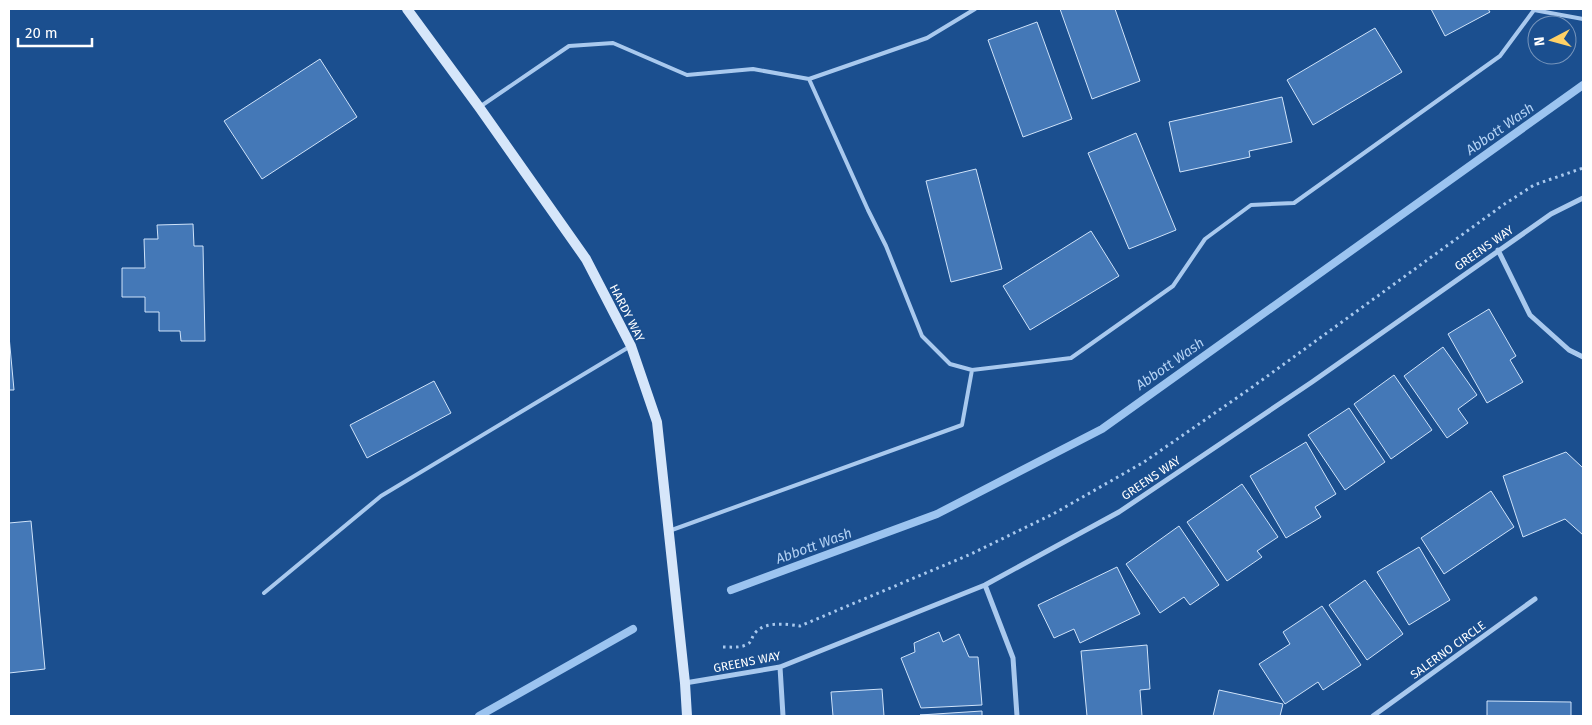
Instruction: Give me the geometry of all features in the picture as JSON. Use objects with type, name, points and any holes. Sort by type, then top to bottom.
[{"type":"main road","name":"HARDY WAY","points":[[407,9],[586,258],[631,346],[656,422],[687,716]]},
{"type":"main road","name":"HARDY WAY","points":[[680,716],[685,683]]},
{"type":"street","name":"GREENS WAY","points":[[685,683],[780,667],[985,585],[1119,512],[1312,382],[1551,214],[1583,198]]},
{"type":"street","points":[[1498,250],[1530,314],[1569,350],[1583,357]]},
{"type":"street","points":[[985,585],[1013,658],[1017,716]]},
{"type":"street","name":"SALERNO CIRCLE","points":[[1372,716],[1535,599]]},
{"type":"street","points":[[780,667],[783,716]]},
{"type":"lane","points":[[479,107],[569,46],[614,43],[687,74],[753,69],[809,79],[927,38],[975,9]]},
{"type":"lane","points":[[809,79],[886,246],[922,336],[950,364],[972,370],[1071,358],[1174,286],[1205,239],[1251,205],[1294,203],[1500,56],[1534,10],[1583,19]]},
{"type":"lane","points":[[264,593],[381,496],[631,346]]},
{"type":"lane","points":[[669,531],[962,425],[972,370]]},
{"type":"path","points":[[723,647],[747,645],[752,641],[754,634],[760,629],[781,623],[800,626],[971,554],[1053,514],[1152,457],[1251,388],[1503,205],[1534,185],[1583,168]]},
{"type":"building","points":[[1060,9],[1115,9],[1140,81],[1092,99]]},
{"type":"building","points":[[1431,9],[1488,9],[1490,12],[1445,36]]},
{"type":"building","points":[[1037,22],[1072,119],[1023,137],[988,40]]},
{"type":"building","points":[[1375,28],[1402,72],[1313,125],[1287,80]]},
{"type":"building","points":[[320,59],[357,117],[262,179],[224,121]]},
{"type":"building","points":[[1282,97],[1292,142],[1249,151],[1250,157],[1180,172],[1169,122]]},
{"type":"building","points":[[1136,133],[1176,230],[1129,249],[1088,153]]},
{"type":"building","points":[[976,169],[1002,269],[951,282],[926,181]]},
{"type":"building","points":[[193,224],[194,246],[203,246],[205,341],[181,341],[180,331],[159,331],[159,312],[145,312],[145,297],[122,297],[122,268],[145,268],[144,239],[158,239],[157,225]]},
{"type":"building","points":[[1091,231],[1119,276],[1030,330],[1003,286]]},
{"type":"building","points":[[1489,309],[1516,356],[1510,360],[1523,382],[1487,403],[1448,334]]},
{"type":"building","points":[[9,336],[14,390],[9,390]]},
{"type":"building","points":[[1443,347],[1477,395],[1458,409],[1468,423],[1447,438],[1404,376]]},
{"type":"building","points":[[1394,375],[1432,430],[1391,459],[1354,404]]},
{"type":"building","points":[[434,381],[451,413],[367,458],[350,425]]},
{"type":"building","points":[[1349,408],[1385,462],[1345,490],[1308,435]]},
{"type":"building","points":[[1306,442],[1336,494],[1315,507],[1321,517],[1286,538],[1250,476]]},
{"type":"building","points":[[1566,452],[1583,468],[1583,535],[1565,519],[1523,537],[1503,476]]},
{"type":"building","points":[[1242,484],[1278,537],[1257,551],[1262,557],[1227,581],[1187,522]]},
{"type":"building","points":[[1491,491],[1514,527],[1444,574],[1421,538]]},
{"type":"building","points":[[31,521],[45,669],[9,673],[9,523]]},
{"type":"building","points":[[1179,526],[1219,585],[1190,605],[1184,597],[1160,613],[1126,564]]},
{"type":"building","points":[[1419,547],[1450,600],[1409,625],[1377,572]]},
{"type":"building","points":[[1117,567],[1140,614],[1080,643],[1074,629],[1054,638],[1038,605]]},
{"type":"building","points":[[1365,580],[1403,634],[1367,660],[1329,605]]},
{"type":"building","points":[[1322,606],[1361,665],[1323,690],[1318,682],[1285,704],[1259,664],[1290,644],[1283,632]]},
{"type":"building","points":[[939,632],[943,642],[959,634],[969,657],[978,657],[982,705],[921,708],[901,658],[915,652],[914,643]]},
{"type":"building","points":[[1147,645],[1150,689],[1140,690],[1142,716],[1087,716],[1081,651]]},
{"type":"building","points":[[882,689],[884,716],[833,716],[831,692]]},
{"type":"building","points":[[1219,690],[1283,704],[1280,716],[1213,716]]},
{"type":"building","points":[[1487,701],[1571,702],[1571,716],[1487,716]]},
{"type":"building","points":[[982,711],[982,716],[920,715]]},
{"type":"waterway","name":"Abbott Wash","points":[[731,590],[937,514],[1102,429],[1583,85]]},
{"type":"waterway","points":[[479,716],[633,629]]}]
